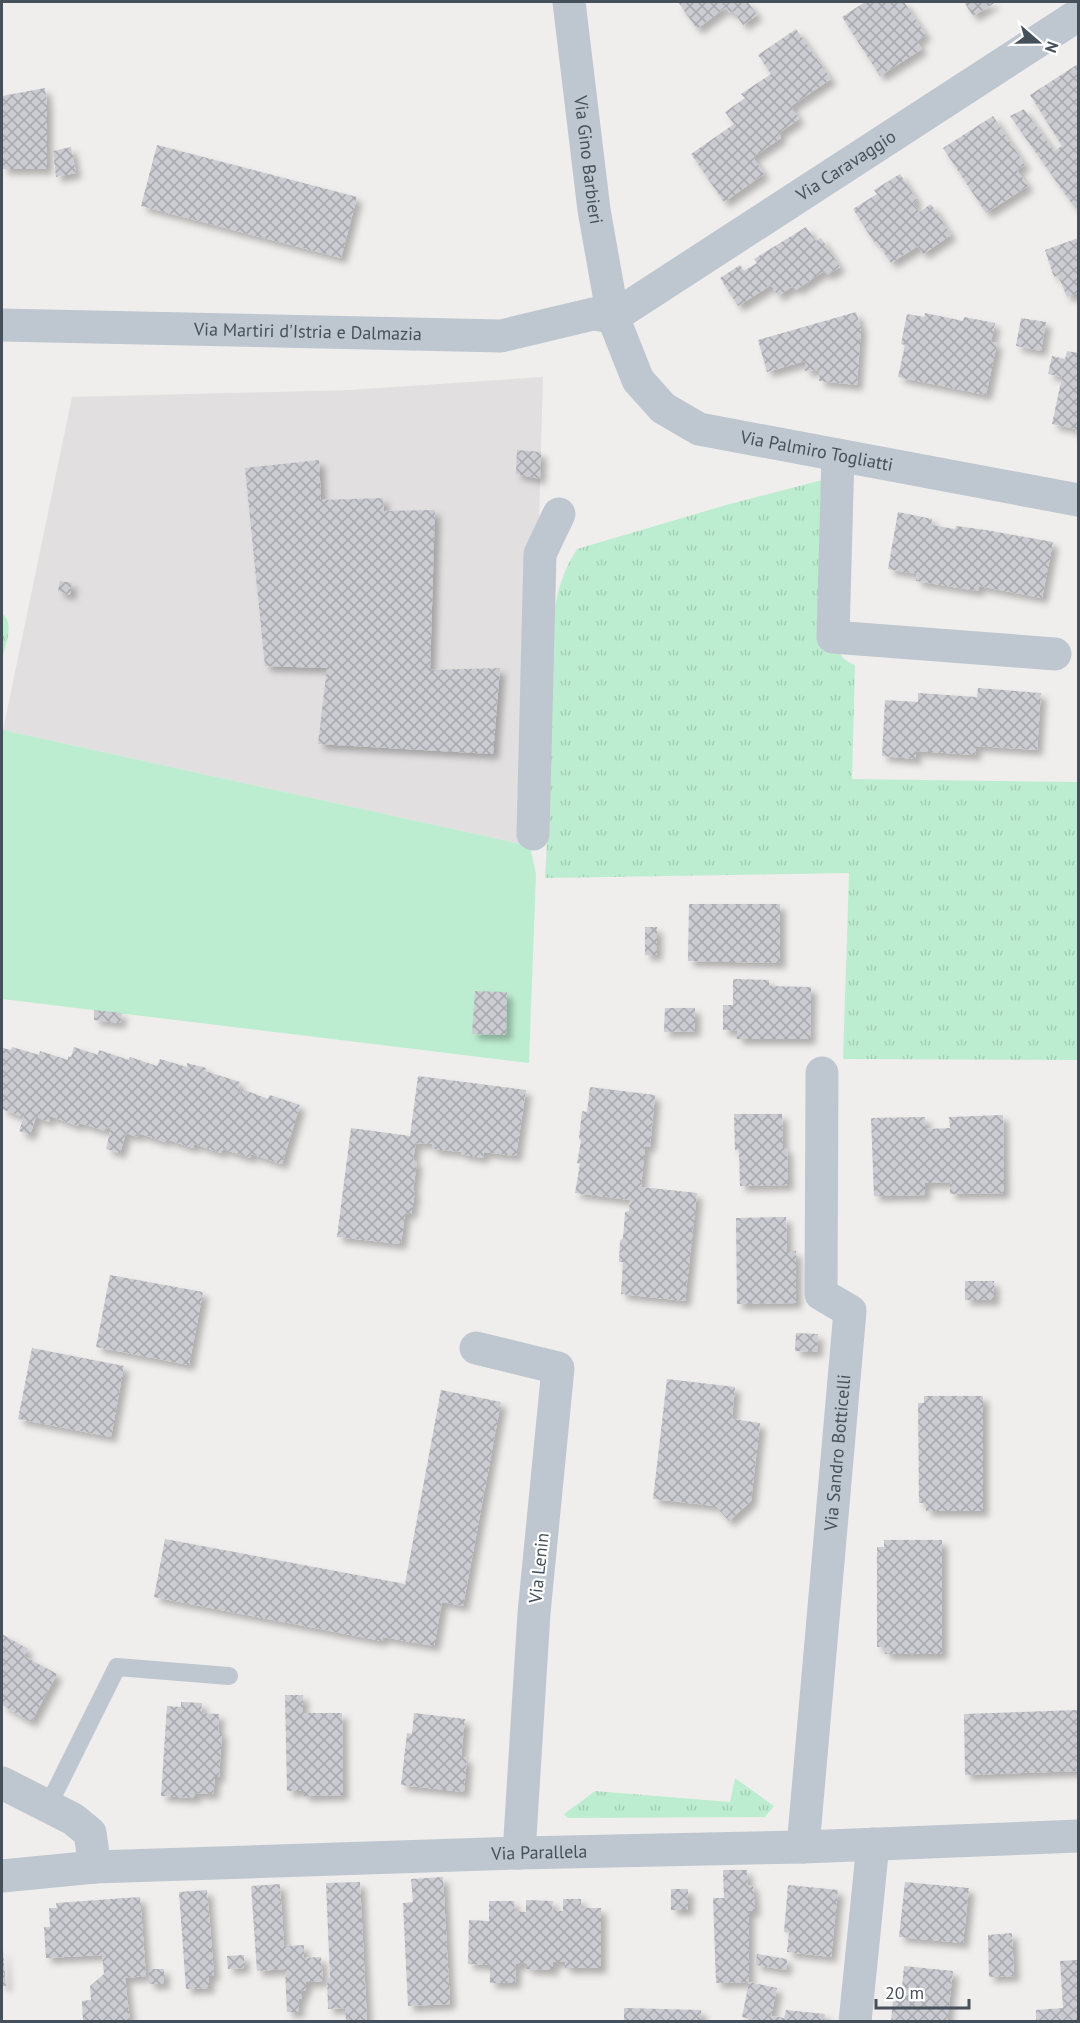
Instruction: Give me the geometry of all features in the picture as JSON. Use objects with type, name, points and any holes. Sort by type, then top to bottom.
[{"type":"street","name":"Via Gino Barbieri","points":[[569,2],[594,210],[613,317]]},
{"type":"street","name":"Via Caravaggio","points":[[613,317],[1078,15]]},
{"type":"street","name":"Via Martiri d'Istria e Dalmazia","points":[[2,325],[501,336],[593,314],[613,317]]},
{"type":"street","name":"Via Palmiro Togliatti","points":[[613,317],[638,380],[663,408],[699,429],[1078,500]]},
{"type":"street","points":[[838,454],[833,637],[1055,654]]},
{"type":"street","points":[[534,834],[540,554],[559,514]]},
{"type":"street","name":"Via Sandro Botticelli","points":[[803,1847],[850,1311],[821,1294],[822,1072]]},
{"type":"street","name":"Via Lenin","points":[[476,1348],[558,1368],[534,1612],[519,1853]]},
{"type":"street","points":[[2,1783],[73,1819],[90,1833],[95,1867]]},
{"type":"street","name":"Via Parallela","points":[[2,1876],[95,1867],[519,1853],[803,1847],[1078,1836]]},
{"type":"street","points":[[855,2022],[873,1844]]},
{"type":"lane","points":[[48,1806],[117,1667],[229,1676]]},
{"type":"shaded area","points":[[543,377],[530,846],[3,730],[72,397],[349,390]]},
{"type":"green space","points":[[826,479],[836,644],[843,657],[855,665],[852,779],[1078,782],[1078,1060],[843,1059],[849,873],[545,878],[554,612],[562,579],[577,549],[726,505]]},
{"type":"green space","points":[[2,614],[6,618],[9,629],[2,661]]},
{"type":"green space","points":[[3,730],[530,846],[536,874],[529,1063],[2,999]]},
{"type":"green space","points":[[735,1778],[774,1806],[765,1817],[568,1818],[564,1814],[595,1791],[730,1802]]},
{"type":"building","points":[[678,2],[748,2],[757,15],[743,25],[733,11],[730,13],[726,7],[697,29]]},
{"type":"building","points":[[865,2],[904,2],[926,35],[917,41],[922,49],[880,76],[842,17]]},
{"type":"building","points":[[964,2],[996,2],[973,16]]},
{"type":"building","points":[[796,29],[831,79],[791,106],[799,119],[779,133],[781,138],[753,157],[764,174],[724,202],[691,154],[734,124],[725,112],[745,98],[741,94],[771,74],[758,55]]},
{"type":"building","points":[[1078,64],[1078,206],[1075,208],[1010,116],[1024,109],[1054,151],[1062,146],[1030,95]]},
{"type":"building","points":[[45,88],[47,169],[2,169],[2,96]]},
{"type":"building","points":[[993,116],[1025,165],[1017,170],[1028,186],[986,213],[943,148]]},
{"type":"building","points":[[157,145],[357,197],[341,258],[141,206]]},
{"type":"building","points":[[71,147],[76,173],[56,177],[53,151]]},
{"type":"building","points":[[900,174],[917,200],[913,203],[919,212],[931,204],[951,235],[923,254],[918,246],[891,263],[876,241],[874,242],[853,209],[877,194],[874,190]]},
{"type":"building","points":[[806,227],[816,241],[821,238],[840,267],[827,275],[824,271],[796,290],[793,286],[778,296],[771,285],[738,306],[720,278],[740,265],[744,271],[757,263],[754,259]]},
{"type":"building","points":[[1078,238],[1078,293],[1067,297],[1058,275],[1054,277],[1045,250]]},
{"type":"building","points":[[856,312],[861,328],[857,385],[819,381],[820,370],[805,371],[805,361],[767,372],[758,340]]},
{"type":"building","points":[[925,313],[963,321],[964,317],[995,323],[991,342],[997,343],[986,395],[898,377],[905,345],[901,344],[907,314],[924,317]]},
{"type":"building","points":[[1021,318],[1046,322],[1041,351],[1016,346]]},
{"type":"building","points":[[1067,351],[1078,353],[1078,435],[1075,434],[1076,429],[1052,424],[1062,377],[1048,374],[1052,356],[1065,359]]},
{"type":"building","points":[[517,450],[541,452],[540,479],[516,474]]},
{"type":"building","points":[[319,460],[321,500],[383,498],[384,511],[435,510],[430,670],[500,668],[493,754],[318,744],[327,668],[265,666],[245,468]]},
{"type":"building","points":[[898,512],[932,519],[931,525],[955,529],[956,526],[986,530],[1053,542],[1042,598],[979,586],[978,591],[916,581],[917,574],[888,569]]},
{"type":"building","points":[[60,581],[72,583],[70,595],[58,591]]},
{"type":"building","points":[[978,688],[1041,693],[1037,750],[976,746],[975,755],[916,751],[916,759],[882,756],[885,700],[918,702],[918,693],[977,697]]},
{"type":"building","points":[[689,904],[780,904],[780,963],[688,961]]},
{"type":"building","points":[[645,927],[657,927],[657,955],[645,955]]},
{"type":"building","points":[[733,979],[769,980],[769,986],[811,987],[810,1039],[737,1039],[737,1031],[723,1030],[723,1005],[733,1005]]},
{"type":"building","points":[[475,991],[507,992],[506,1035],[472,1034]]},
{"type":"building","points":[[665,1008],[695,1008],[695,1031],[664,1032]]},
{"type":"building","points":[[94,1010],[122,1013],[120,1023],[94,1020]]},
{"type":"building","points":[[12,1047],[39,1055],[40,1051],[68,1060],[74,1047],[98,1055],[99,1050],[129,1060],[130,1057],[157,1066],[160,1059],[187,1067],[187,1063],[240,1082],[237,1092],[240,1093],[242,1089],[268,1099],[270,1095],[300,1105],[282,1164],[251,1154],[250,1158],[223,1149],[221,1153],[194,1144],[193,1148],[138,1133],[137,1137],[126,1133],[120,1153],[106,1149],[111,1128],[108,1127],[106,1131],[79,1123],[78,1126],[50,1116],[49,1122],[36,1117],[30,1135],[19,1131],[25,1113],[22,1112],[20,1116],[2,1109],[2,1048],[11,1050]]},
{"type":"building","points":[[418,1076],[526,1090],[516,1156],[484,1152],[483,1158],[461,1154],[461,1152],[432,1149],[432,1144],[416,1143],[413,1160],[417,1162],[413,1190],[415,1192],[411,1214],[405,1213],[401,1244],[337,1237],[351,1128],[410,1136]]},
{"type":"building","points":[[590,1087],[655,1095],[650,1147],[645,1146],[641,1187],[697,1193],[685,1301],[621,1294],[623,1262],[619,1262],[620,1241],[623,1238],[625,1212],[629,1211],[630,1200],[575,1193],[580,1164],[577,1163],[581,1141],[579,1138],[582,1111],[587,1112]]},
{"type":"building","points":[[734,1114],[782,1114],[783,1148],[787,1148],[788,1185],[740,1186],[739,1150],[735,1150]]},
{"type":"building","points":[[1003,1115],[1004,1193],[950,1194],[950,1182],[925,1183],[925,1195],[874,1196],[871,1118],[925,1117],[926,1129],[950,1128],[949,1117]]},
{"type":"building","points":[[786,1217],[787,1251],[796,1251],[796,1303],[737,1304],[736,1218]]},
{"type":"building","points":[[110,1275],[203,1292],[189,1365],[96,1347]]},
{"type":"building","points":[[965,1281],[994,1281],[994,1300],[965,1300]]},
{"type":"building","points":[[796,1333],[818,1334],[817,1352],[795,1351]]},
{"type":"building","points":[[32,1348],[124,1366],[111,1437],[18,1419]]},
{"type":"building","points":[[667,1379],[735,1387],[732,1419],[760,1423],[751,1501],[729,1521],[715,1506],[653,1499]]},
{"type":"building","points":[[441,1390],[501,1402],[463,1606],[442,1602],[434,1646],[383,1637],[382,1641],[154,1597],[165,1539],[405,1584]]},
{"type":"building","points":[[924,1396],[983,1396],[983,1511],[926,1511],[926,1503],[919,1503],[918,1403],[924,1403]]},
{"type":"building","points":[[884,1540],[942,1540],[942,1654],[885,1654],[885,1647],[877,1647],[877,1547],[884,1547]]},
{"type":"building","points":[[2,1634],[28,1649],[24,1656],[57,1674],[31,1722],[2,1705]]},
{"type":"building","points":[[285,1695],[303,1695],[303,1713],[342,1713],[343,1795],[304,1796],[304,1791],[287,1791]]},
{"type":"building","points":[[181,1702],[202,1703],[201,1713],[219,1714],[218,1732],[222,1732],[219,1777],[215,1777],[213,1794],[195,1793],[195,1798],[161,1796],[167,1706],[181,1707]]},
{"type":"building","points":[[1078,1710],[1078,1771],[965,1775],[964,1714]]},
{"type":"building","points":[[414,1713],[465,1719],[461,1757],[467,1758],[464,1792],[401,1785],[407,1733],[412,1734]]},
{"type":"building","points":[[723,1870],[747,1870],[748,1885],[753,1885],[755,1911],[749,1911],[749,1982],[716,1983],[713,1898],[724,1898]]},
{"type":"building","points":[[443,1877],[450,2004],[408,2006],[403,1903],[413,1902],[411,1879]]},
{"type":"building","points":[[360,1882],[367,2022],[346,2022],[345,2008],[328,2009],[327,1978],[330,1978],[326,1883]]},
{"type":"building","points":[[905,1882],[969,1888],[963,1943],[899,1937]]},
{"type":"building","points":[[280,1884],[284,1946],[304,1945],[304,1958],[321,1957],[323,1981],[306,1982],[306,1990],[302,1991],[302,1999],[299,1999],[299,2012],[287,2012],[285,1969],[257,1971],[251,1886]]},
{"type":"building","points":[[788,1885],[838,1890],[831,1957],[787,1952],[789,1933],[784,1932]]},
{"type":"building","points":[[671,1889],[688,1889],[688,1910],[671,1910]]},
{"type":"building","points":[[207,1890],[214,1975],[209,1976],[209,1988],[186,1989],[179,1892]]},
{"type":"building","points":[[140,1897],[146,1976],[125,1978],[130,2022],[83,2022],[82,2001],[91,2000],[90,1986],[104,1974],[102,1955],[46,1958],[44,1927],[50,1927],[49,1908],[57,1908],[56,1903]]},
{"type":"building","points":[[563,1899],[581,1899],[581,1908],[601,1908],[601,1968],[565,1968],[565,1962],[553,1962],[553,1970],[527,1969],[527,1964],[516,1964],[515,1983],[490,1983],[490,1965],[468,1964],[469,1920],[489,1921],[489,1901],[514,1901],[514,1911],[526,1912],[526,1900],[553,1901],[552,1910],[563,1911]]},
{"type":"building","points":[[1012,1933],[1014,1976],[989,1977],[988,1935]]},
{"type":"building","points":[[3,1950],[6,1986],[2,1986]]},
{"type":"building","points":[[757,1954],[787,1959],[786,1970],[755,1965]]},
{"type":"building","points":[[244,1955],[244,1968],[228,1969],[227,1956]]},
{"type":"building","points":[[1078,1960],[1078,2022],[1036,2022],[1036,2010],[1063,2008],[1060,1961]]},
{"type":"building","points":[[904,1966],[953,1971],[947,2022],[891,2022],[894,1988],[902,1988]]},
{"type":"building","points":[[149,1969],[164,1969],[164,1984],[149,1984]]},
{"type":"building","points":[[749,1982],[777,1988],[771,2016],[784,2018],[786,2010],[825,2014],[824,2022],[765,2022],[742,2017]]},
{"type":"building","points":[[624,2008],[701,2010],[701,2022],[624,2022]]}]
